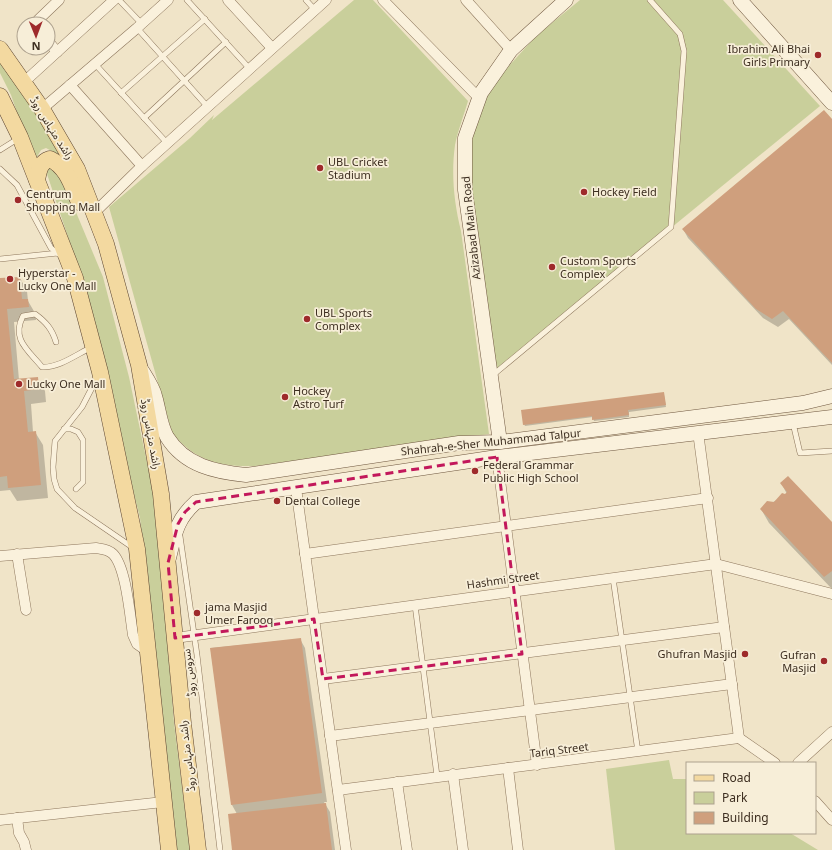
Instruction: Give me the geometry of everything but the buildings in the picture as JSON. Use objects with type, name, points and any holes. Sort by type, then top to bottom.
[{"type":"main road","name":"Azizabad Main Road","points":[[500,442],[465,190],[466,138],[479,98],[511,50],[566,0]]},
{"type":"main road","points":[[740,0],[832,103]]},
{"type":"main road","name":"راشد منہاس روڈ","points":[[0,49],[42,109],[77,169],[112,265],[139,365],[162,494],[175,638],[198,850]]},
{"type":"main road","points":[[0,96],[20,137],[37,180],[63,258],[75,278],[100,372],[137,549],[169,850]]},
{"type":"main road","points":[[37,180],[40,166],[44,161],[50,159],[58,162],[66,172],[95,240],[112,265]]},
{"type":"main road","name":"Shahrah-e-Sher Muhammad Talpur","points":[[139,365],[155,394],[166,436],[185,456],[202,466],[220,473],[246,474],[459,443],[500,442],[803,403],[832,396]]},
{"type":"main road","name":"Shahrah-e-Sher Muhammad Talpur","points":[[168,563],[178,524],[185,512],[196,502],[497,458],[698,432],[832,417]]},
{"type":"street","points":[[42,16],[59,0]]},
{"type":"street","points":[[24,83],[114,0]]},
{"type":"street","points":[[42,109],[168,0]]},
{"type":"street","points":[[228,0],[272,48]]},
{"type":"street","points":[[94,213],[207,106],[326,0]]},
{"type":"street","points":[[383,0],[479,98]]},
{"type":"street","points":[[466,0],[511,50]]},
{"type":"street","points":[[70,85],[142,166]]},
{"type":"street","points":[[698,432],[739,738],[774,762]]},
{"type":"street","points":[[497,458],[537,765]]},
{"type":"street","points":[[296,488],[346,850]]},
{"type":"street","points":[[305,554],[708,498]]},
{"type":"street","points":[[0,556],[96,548],[106,549],[113,554],[122,569],[133,635],[137,644],[147,651]]},
{"type":"street","points":[[17,554],[26,610]]},
{"type":"street","name":"Hashmi Street","points":[[175,638],[716,564],[832,594]]},
{"type":"street","points":[[323,680],[724,627]]},
{"type":"street","points":[[330,736],[732,684]]},
{"type":"street","points":[[799,762],[832,732]]},
{"type":"street","name":"Tariq Street","points":[[338,790],[739,738]]},
{"type":"street","points":[[508,768],[518,850]]},
{"type":"street","points":[[453,774],[463,850]]},
{"type":"street","points":[[397,782],[407,850]]},
{"type":"street","points":[[0,820],[163,802]]},
{"type":"street","points":[[816,802],[832,820]]},
{"type":"street","points":[[17,818],[19,833],[26,850]]},
{"type":"lane","points":[[119,0],[163,56],[207,106]]},
{"type":"lane","points":[[187,0],[250,68]]},
{"type":"lane","points":[[306,0],[315,10]]},
{"type":"lane","points":[[490,377],[671,227],[684,51],[680,34],[650,0]]},
{"type":"lane","points":[[121,93],[205,19]]},
{"type":"lane","points":[[144,118],[226,42]]},
{"type":"lane","points":[[95,64],[167,143]]},
{"type":"lane","points":[[0,150],[20,137]]},
{"type":"lane","points":[[0,169],[16,185],[51,248],[63,258]]},
{"type":"lane","points":[[0,259],[63,258]]},
{"type":"lane","points":[[56,342],[53,331],[35,314],[23,316],[18,326],[20,340],[42,367],[49,367],[60,363],[93,346]]},
{"type":"lane","points":[[100,372],[82,407],[55,441],[53,455],[54,479],[57,489],[81,514],[137,549]]},
{"type":"lane","points":[[793,422],[800,453],[832,451]]},
{"type":"lane","points":[[64,429],[72,429],[78,432],[83,440],[83,482],[76,489]]},
{"type":"lane","name":"سروس روڈ","points":[[178,524],[195,636],[220,850]]},
{"type":"lane","points":[[613,578],[638,752]]},
{"type":"lane","points":[[415,605],[437,776]]},
{"type":"highlighted area","points":[[497,457],[522,654],[323,679],[314,619],[175,638],[168,563],[178,524],[185,512],[196,502]]},
{"type":"green space","name":"UBL Sports Complex","points":[[354,0],[373,0],[468,101],[455,145],[453,167],[454,188],[489,434],[255,466],[230,465],[209,460],[190,450],[172,433],[109,207],[190,138],[214,115],[212,120]]},
{"type":"green space","name":"Custom Sports Complex","points":[[580,0],[723,0],[820,106],[495,372],[469,163],[476,113],[499,77],[536,36]]},
{"type":"green space","points":[[0,62],[36,113],[63,157],[46,148],[41,150],[34,162],[11,95],[0,73]]},
{"type":"green space","points":[[51,166],[58,169],[103,277],[129,377],[157,510],[174,723],[190,850],[177,850],[140,518],[74,255],[47,174],[48,168]]},
{"type":"green space","points":[[669,760],[673,779],[686,779],[686,834],[792,834],[818,850],[615,850],[606,769]]},
{"type":"place","name":"Ibrahim Ali Bhai Girls Primary","points":[[818,55]]},
{"type":"place","name":"UBL Cricket Stadium","points":[[320,168]]},
{"type":"place","name":"Hockey Field","points":[[584,192]]},
{"type":"place","name":"Centrum Shopping Mall","points":[[18,200]]},
{"type":"place","name":"Custom Sports Complex","points":[[552,267]]},
{"type":"place","name":"Hyperstar - Lucky One Mall","points":[[10,279]]},
{"type":"place","name":"UBL Sports Complex","points":[[307,319]]},
{"type":"place","name":"Lucky One Mall","points":[[19,384]]},
{"type":"place","name":"Hockey Astro Turf","points":[[285,397]]},
{"type":"place","name":"Federal Grammar Public High School","points":[[475,471]]},
{"type":"place","name":"Dental College","points":[[277,501]]},
{"type":"place","name":"jama Masjid Umer Farooq","points":[[197,613]]},
{"type":"place","name":"Ghufran Masjid","points":[[745,654]]},
{"type":"place","name":"Gufran Masjid","points":[[824,661]]}]
